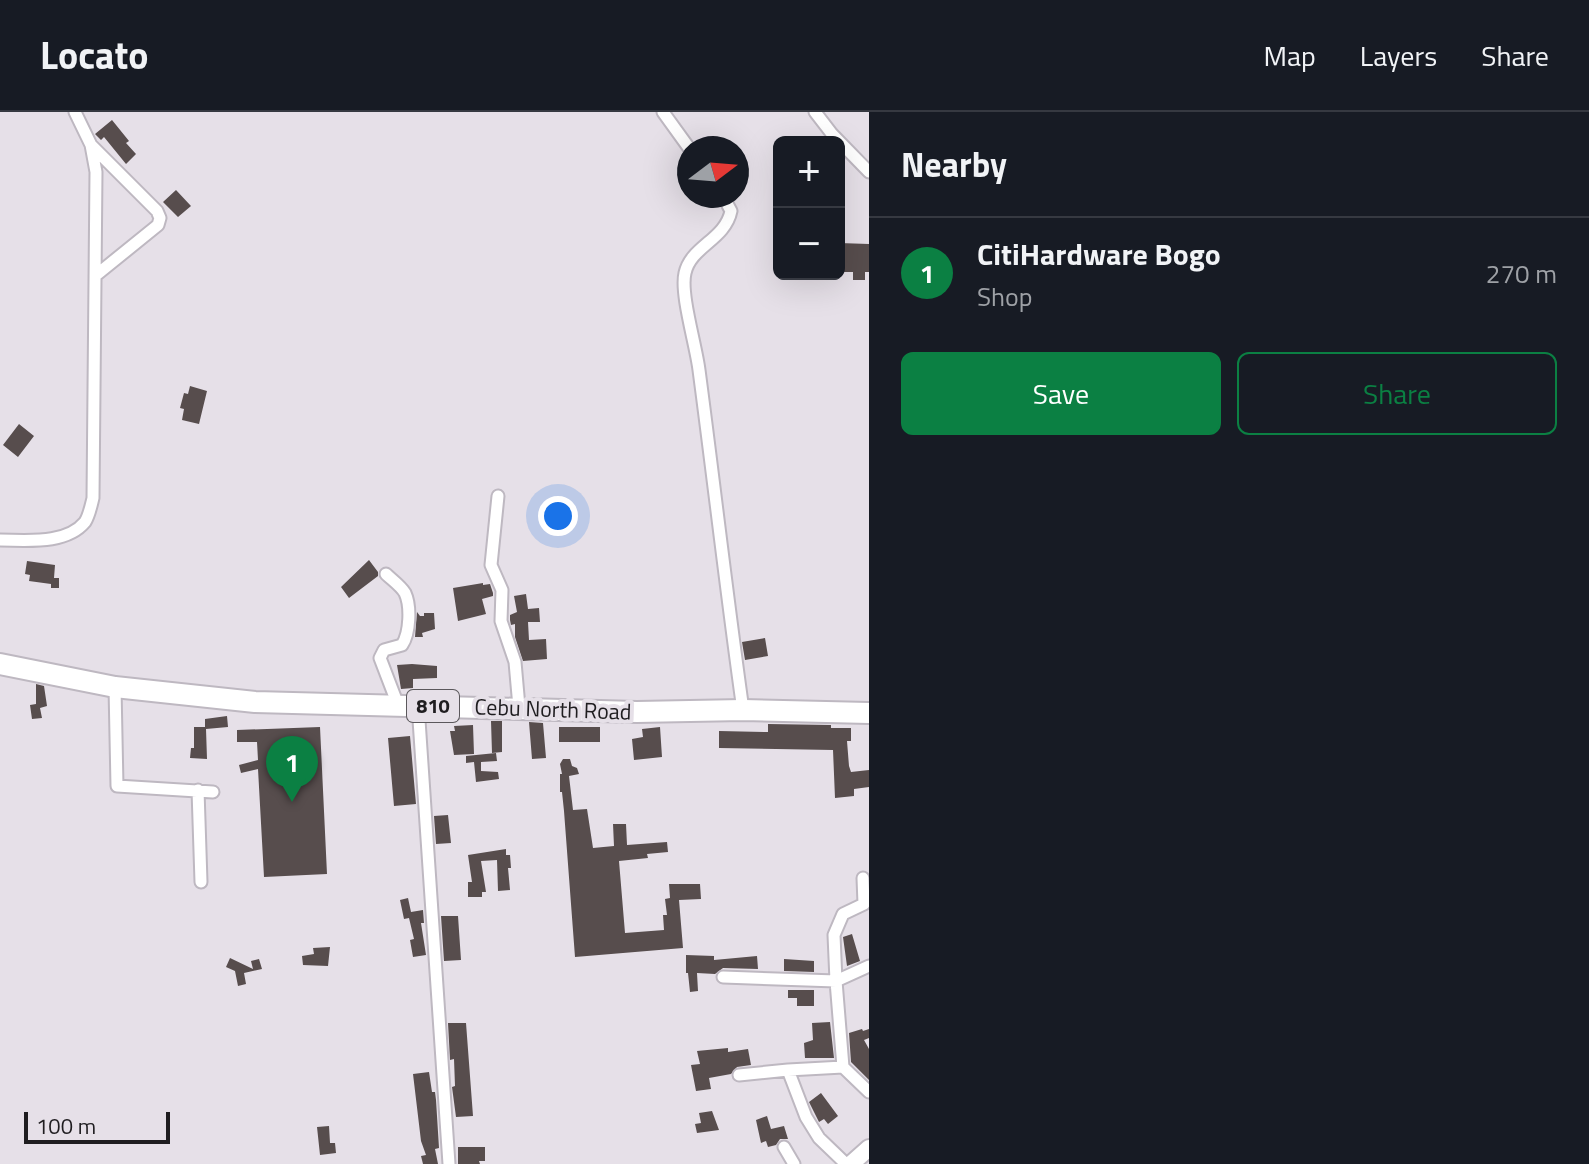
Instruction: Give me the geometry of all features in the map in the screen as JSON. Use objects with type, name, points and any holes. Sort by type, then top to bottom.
[{"type":"highway","name":"Cebu North Road","points":[[0,664],[115,687],[255,702],[637,712],[743,710],[869,713]]},
{"type":"main road","points":[[848,1164],[869,1148]]},
{"type":"street","points":[[0,540],[40,540],[72,533],[87,520],[93,498],[96,172],[91,145],[75,112]]},
{"type":"street","points":[[663,112],[680,136]]},
{"type":"street","points":[[815,112],[869,172]]},
{"type":"street","points":[[91,145],[124,176],[160,218],[158,225],[95,276]]},
{"type":"street","points":[[729,208],[728,225],[693,257],[685,272],[684,294],[699,365],[743,710]]},
{"type":"street","points":[[498,496],[491,565],[502,590],[501,621],[515,662],[519,707]]},
{"type":"street","points":[[386,574],[404,592],[407,603],[408,636],[402,645],[384,650],[380,658],[408,705],[449,1164]]},
{"type":"street","points":[[115,687],[117,786],[213,792]]},
{"type":"street","points":[[198,790],[201,882]]},
{"type":"street","points":[[863,878],[864,904],[843,914],[834,935],[843,1067],[869,1092]]},
{"type":"street","points":[[723,977],[836,981],[869,966]]},
{"type":"street","points":[[739,1075],[843,1067]]},
{"type":"street","points":[[788,1070],[814,1131],[848,1164]]},
{"type":"street","points":[[784,1147],[794,1164]]},
{"type":"building","points":[[112,120],[136,154],[126,164],[104,137],[101,140],[95,134]]},
{"type":"building","points":[[176,190],[191,206],[178,217],[163,202]]},
{"type":"building","points":[[845,243],[869,244],[869,272],[865,272],[865,280],[853,280],[853,272],[845,272]]},
{"type":"building","points":[[190,386],[207,391],[199,424],[182,420],[184,409],[180,408],[184,393],[188,394]]},
{"type":"building","points":[[19,424],[34,436],[18,457],[3,445]]},
{"type":"building","points":[[369,560],[378,576],[349,598],[341,587]]},
{"type":"building","points":[[27,561],[55,565],[54,578],[59,578],[59,588],[29,581],[30,575],[25,574]]},
{"type":"building","points":[[490,584],[493,593],[493,596],[482,599],[486,614],[458,621],[453,588]]},
{"type":"building","points":[[526,594],[528,609],[539,608],[540,622],[528,622],[529,640],[546,639],[547,659],[523,661],[515,637],[515,624],[511,625],[510,615],[517,612],[514,596]]},
{"type":"building","points":[[417,612],[420,616],[434,613],[435,629],[422,633],[423,637],[415,637]]},
{"type":"building","points":[[765,638],[768,656],[745,660],[742,642]]},
{"type":"building","points":[[397,665],[437,666],[437,678],[413,679],[413,688],[401,689]]},
{"type":"building","points":[[36,684],[44,686],[47,706],[40,708],[42,718],[32,719],[30,705],[36,704]]},
{"type":"building","points":[[227,716],[228,727],[206,729],[207,759],[190,758],[191,748],[194,748],[194,727],[205,727],[205,719]]},
{"type":"building","points":[[491,721],[502,721],[502,752],[492,753]]},
{"type":"building","points":[[529,722],[543,723],[546,758],[532,759]]},
{"type":"building","points":[[768,724],[851,728],[851,741],[847,741],[849,766],[851,772],[869,770],[869,787],[854,789],[854,796],[835,798],[833,750],[719,748],[719,731],[768,732]]},
{"type":"building","points":[[473,725],[474,754],[454,755],[450,731],[455,731],[454,726]]},
{"type":"building","points":[[320,727],[327,874],[264,877],[258,769],[241,773],[239,765],[258,760],[257,742],[237,742],[237,730]]},
{"type":"building","points":[[559,727],[600,727],[600,742],[559,742]]},
{"type":"building","points":[[660,727],[662,757],[634,760],[632,739],[643,737],[642,729]]},
{"type":"building","points":[[410,736],[416,804],[394,806],[388,738]]},
{"type":"building","points":[[496,753],[497,761],[481,762],[481,771],[498,772],[499,779],[476,782],[474,762],[466,763],[466,756]]},
{"type":"building","points":[[563,759],[570,759],[572,766],[577,768],[579,774],[569,776],[573,810],[587,809],[593,848],[614,846],[613,824],[626,824],[627,845],[667,842],[668,852],[619,861],[625,933],[664,930],[663,915],[667,915],[665,899],[670,898],[669,884],[700,884],[701,899],[679,900],[683,948],[575,957],[560,792],[560,764]]},
{"type":"building","points":[[448,815],[451,843],[436,844],[434,816]]},
{"type":"building","points":[[506,849],[506,855],[510,855],[510,890],[498,891],[497,860],[481,861],[486,892],[482,892],[482,897],[468,897],[468,882],[472,882],[468,855]]},
{"type":"building","points":[[408,898],[411,912],[423,910],[424,923],[421,923],[426,955],[413,957],[410,940],[414,939],[409,918],[404,919],[400,900]]},
{"type":"building","points":[[441,916],[458,916],[461,960],[444,961]]},
{"type":"building","points":[[852,934],[860,961],[847,966],[843,937]]},
{"type":"building","points":[[330,947],[328,966],[303,965],[302,956],[314,954],[313,948]]},
{"type":"building","points":[[686,955],[714,956],[714,960],[757,956],[758,969],[723,968],[715,974],[697,973],[698,991],[690,992]]},
{"type":"building","points":[[230,958],[253,969],[251,961],[259,959],[262,969],[244,973],[246,984],[238,986],[235,971],[226,967]]},
{"type":"building","points":[[784,959],[814,961],[814,972],[784,971]]},
{"type":"building","points":[[788,990],[814,990],[814,1006],[797,1006],[797,998],[788,998]]},
{"type":"building","points":[[830,1022],[834,1058],[805,1058],[804,1043],[813,1040],[812,1023]]},
{"type":"building","points":[[448,1023],[466,1023],[473,1116],[456,1117],[452,1087],[455,1086],[454,1059],[450,1060]]},
{"type":"building","points":[[869,1029],[869,1038],[864,1040],[869,1049],[869,1080],[851,1062],[849,1033]]},
{"type":"building","points":[[728,1048],[728,1052],[748,1049],[751,1065],[737,1067],[731,1074],[709,1078],[711,1089],[696,1091],[691,1065],[700,1064],[697,1051]]},
{"type":"building","points":[[429,1072],[436,1100],[439,1148],[435,1149],[438,1164],[423,1164],[421,1156],[426,1155],[421,1141],[413,1074]]},
{"type":"building","points":[[821,1093],[838,1116],[828,1124],[824,1119],[819,1122],[809,1102]]},
{"type":"building","points":[[712,1111],[719,1130],[697,1133],[695,1124],[701,1123],[699,1113]]},
{"type":"building","points":[[767,1116],[771,1129],[784,1126],[788,1139],[780,1139],[776,1145],[768,1147],[766,1141],[761,1143],[756,1120]]},
{"type":"building","points":[[329,1126],[330,1143],[335,1143],[336,1153],[320,1155],[317,1127]]},
{"type":"building","points":[[458,1147],[485,1147],[485,1161],[479,1161],[480,1164],[458,1164]]},
{"type":"place","name":"CitiHardware Bogo","points":[[292,802]]}]
